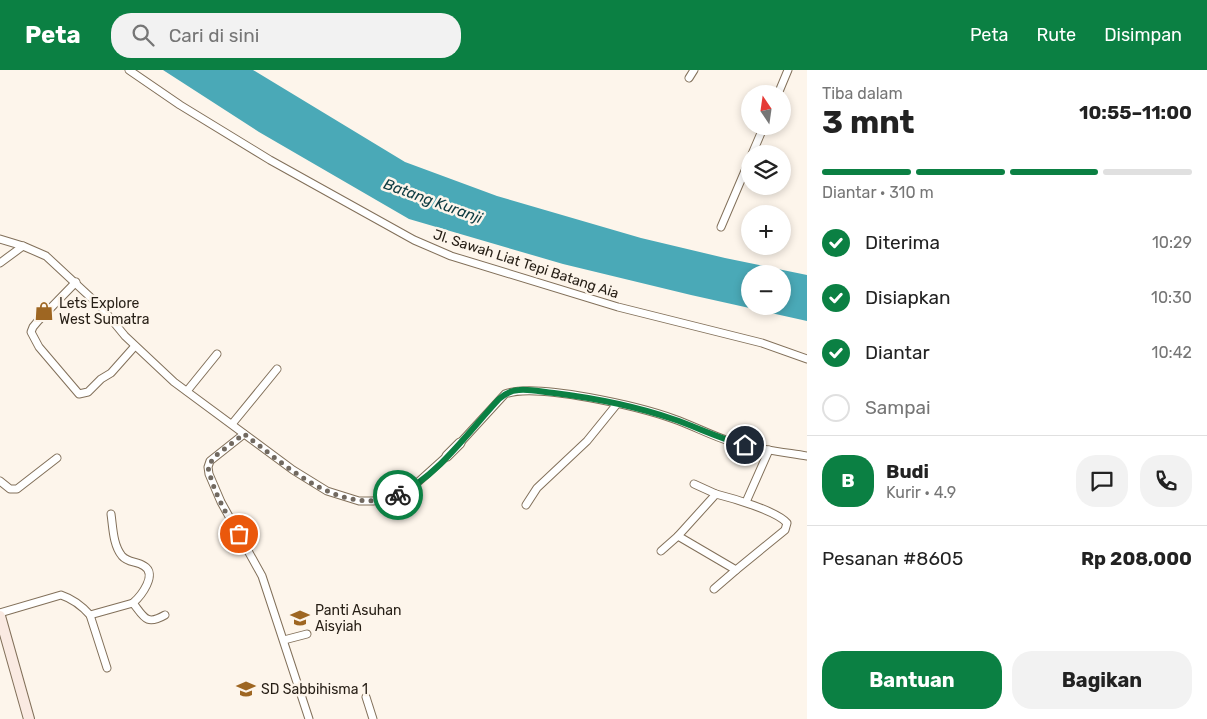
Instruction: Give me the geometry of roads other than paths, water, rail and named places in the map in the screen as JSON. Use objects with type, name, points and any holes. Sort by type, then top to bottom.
[{"type":"main road","points":[[0,614],[29,719]]},
{"type":"street","name":"Jl. Sawah Liat Tepi Batang Aia","points":[[129,70],[270,160],[414,240],[451,256],[600,301],[762,343],[807,359]]},
{"type":"street","points":[[689,78],[694,70]]},
{"type":"street","points":[[782,85],[788,70]]},
{"type":"street","points":[[721,227],[741,180]]},
{"type":"street","points":[[0,239],[46,256],[76,282],[163,372],[187,392],[293,470],[327,491],[359,501],[383,500],[406,491],[447,456],[499,399],[513,391],[525,390],[575,396],[617,404],[674,419],[731,442],[807,456]]},
{"type":"street","points":[[0,263],[23,246]]},
{"type":"street","points":[[76,282],[38,321],[33,327],[32,332],[40,348],[79,394],[88,392],[101,379],[108,376],[136,346]]},
{"type":"street","points":[[187,392],[217,354]]},
{"type":"street","points":[[232,424],[277,369]]},
{"type":"street","points":[[526,505],[537,488],[587,441],[617,404]]},
{"type":"street","points":[[244,434],[210,461],[208,467],[209,474],[221,502],[262,576],[309,719]]},
{"type":"street","points":[[746,502],[769,450]]},
{"type":"street","points":[[0,481],[10,489],[15,490],[57,458]]},
{"type":"street","points":[[694,484],[716,494],[746,502],[782,518],[786,523],[786,527],[714,589]]},
{"type":"street","points":[[661,551],[678,536],[716,494]]},
{"type":"street","points":[[90,615],[133,603],[149,578],[144,566],[127,560],[120,554],[116,544],[111,514]]},
{"type":"street","points":[[678,536],[736,570]]},
{"type":"street","points":[[0,614],[61,595],[78,604],[90,615],[107,668]]},
{"type":"street","points":[[133,603],[145,618],[150,621],[157,620],[165,615]]},
{"type":"street","points":[[284,640],[306,634]]},
{"type":"street","points":[[366,697],[373,719]]},
{"type":"water","name":"Batang Kuranji","points":[[163,70],[253,70],[405,162],[497,196],[641,238],[759,265],[741,265],[741,306],[563,264],[409,219],[259,132]]},
{"type":"water","points":[[791,272],[807,275],[807,321],[780,315],[791,315]]},
{"type":"place","name":"Lets Explore West Sumatra","points":[[44,311]]},
{"type":"place","name":"Panti Asuhan Aisyiah","points":[[300,618]]},
{"type":"place","name":"SD Sabbihisma 1","points":[[246,689]]}]
